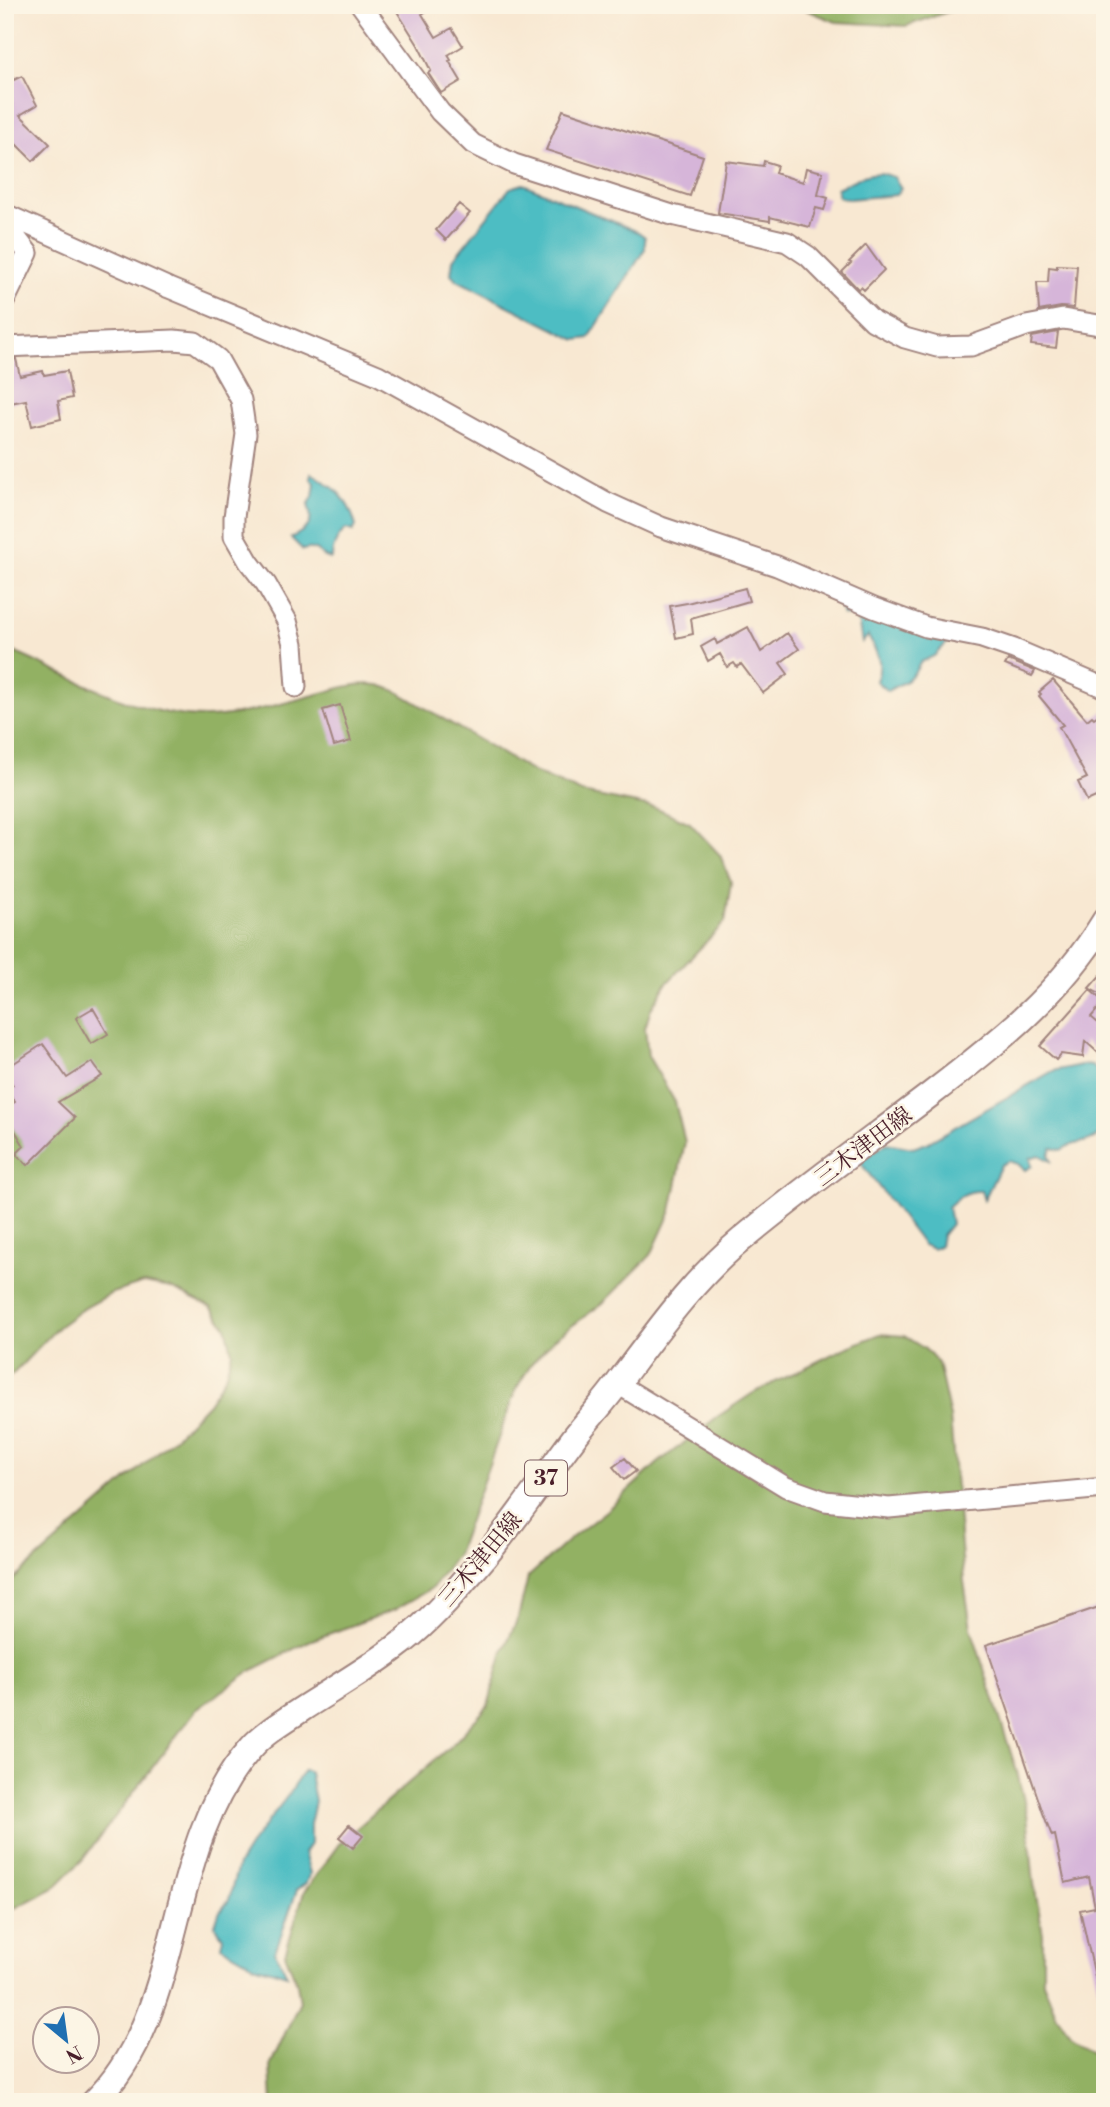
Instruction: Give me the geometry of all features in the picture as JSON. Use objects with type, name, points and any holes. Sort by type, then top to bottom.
[{"type":"main road","name":"三木津田線","points":[[94,2102],[113,2082],[137,2043],[150,2011],[197,1846],[210,1811],[227,1780],[252,1747],[275,1727],[397,1647],[433,1615],[466,1580],[656,1332],[738,1242],[989,1050],[1046,999],[1085,953],[1105,920]]},
{"type":"street","points":[[360,5],[440,112],[473,144],[514,164],[673,215],[787,242],[808,256],[873,321],[905,338],[937,347],[971,346],[1026,326],[1063,319],[1105,326]]},
{"type":"street","points":[[5,215],[169,288],[378,375],[608,503],[661,527],[778,566],[874,608],[926,627],[982,638],[1014,649],[1105,688]]},
{"type":"street","points":[[5,223],[28,253],[5,300]]},
{"type":"street","points":[[5,347],[174,340],[195,342],[218,359],[241,400],[246,434],[234,517],[234,536],[287,621],[293,644],[296,687]]},
{"type":"street","points":[[618,1384],[786,1487],[825,1501],[889,1508],[1105,1488]]},
{"type":"green space","points":[[794,5],[968,5],[906,26],[836,22]]},
{"type":"green space","points":[[5,648],[130,702],[181,715],[206,717],[234,714],[346,687],[362,684],[383,686],[398,692],[533,772],[582,793],[657,808],[690,823],[720,855],[731,882],[725,922],[666,984],[651,1009],[645,1028],[648,1056],[675,1102],[685,1142],[671,1211],[651,1255],[603,1303],[554,1339],[531,1364],[516,1389],[457,1554],[432,1588],[394,1610],[309,1641],[249,1672],[196,1710],[83,1859],[54,1888],[5,1913],[5,1587],[174,1438],[208,1403],[225,1377],[232,1352],[226,1327],[211,1307],[171,1288],[144,1283],[112,1293],[81,1310],[58,1327],[14,1373],[5,1378]]},
{"type":"green space","points":[[880,1334],[904,1336],[925,1349],[938,1363],[950,1417],[964,1581],[971,1628],[1017,1772],[1027,1813],[1034,1884],[1043,1934],[1043,1982],[1057,2016],[1070,2036],[1105,2059],[1105,2102],[272,2102],[270,2066],[300,2001],[297,1984],[285,1954],[304,1892],[339,1844],[455,1742],[488,1706],[503,1651],[518,1618],[528,1577],[658,1463],[717,1417],[753,1393]]},
{"type":"water","points":[[880,173],[894,177],[901,188],[896,195],[848,199],[838,197],[837,188],[863,176]]},
{"type":"water","points":[[523,184],[645,237],[645,249],[589,338],[576,340],[457,280],[451,274],[453,260],[510,188]]},
{"type":"water","points":[[311,473],[340,494],[356,526],[353,531],[346,529],[340,535],[334,546],[332,559],[313,549],[303,550],[291,538],[306,529],[310,521],[308,505],[313,497],[315,483],[311,479]]},
{"type":"water","points":[[838,599],[949,641],[934,656],[921,662],[906,681],[887,691],[876,681],[879,664],[877,653],[868,636],[862,642],[855,616],[843,615]]},
{"type":"water","points":[[1081,1065],[1092,1066],[1105,1077],[1105,1136],[1099,1135],[1061,1150],[1052,1148],[1049,1155],[1051,1161],[1039,1155],[1030,1158],[1032,1166],[1025,1170],[1008,1161],[1001,1165],[984,1200],[981,1191],[971,1192],[959,1197],[948,1207],[951,1224],[942,1235],[940,1245],[933,1249],[923,1245],[860,1162],[887,1143],[913,1148],[927,1143],[1053,1071]]},
{"type":"water","points":[[304,1770],[310,1773],[315,1802],[310,1824],[310,1844],[304,1853],[310,1873],[306,1883],[297,1890],[275,1952],[287,1975],[254,1965],[221,1946],[223,1937],[215,1925],[219,1913],[229,1900],[238,1865]]},
{"type":"building","points":[[393,5],[436,5],[422,14],[436,37],[452,28],[463,46],[448,55],[461,81],[441,93],[428,73],[431,71],[418,45]]},
{"type":"building","points":[[5,64],[14,80],[22,76],[37,105],[20,115],[50,144],[33,161],[5,133],[5,101],[12,104],[5,91]]},
{"type":"building","points":[[563,110],[703,156],[690,196],[546,150]]},
{"type":"building","points":[[726,161],[763,166],[764,161],[777,165],[775,173],[803,182],[806,168],[823,172],[818,195],[828,198],[824,210],[816,208],[810,227],[770,217],[770,221],[718,213]]},
{"type":"building","points":[[459,204],[470,213],[446,240],[436,230]]},
{"type":"building","points":[[866,245],[884,270],[864,290],[861,287],[858,289],[842,272]]},
{"type":"building","points":[[1057,265],[1077,266],[1074,308],[1061,307],[1039,311],[1037,282],[1048,282],[1049,267],[1057,268]]},
{"type":"building","points":[[1058,332],[1056,348],[1031,345],[1032,337]]},
{"type":"building","points":[[16,359],[20,376],[43,371],[44,375],[67,371],[72,398],[58,401],[61,419],[32,426],[26,400],[5,404],[5,360]]},
{"type":"building","points":[[745,588],[749,601],[691,618],[693,634],[676,638],[670,606]]},
{"type":"building","points":[[748,627],[761,652],[787,633],[799,649],[780,663],[788,674],[763,693],[741,664],[737,667],[734,663],[727,667],[720,654],[708,661],[701,647],[715,639],[717,644]]},
{"type":"building","points":[[1008,660],[1035,671],[1032,676],[1005,665]]},
{"type":"building","points":[[1053,680],[1087,720],[1105,710],[1105,793],[1087,801],[1078,782],[1087,778],[1059,727],[1063,725],[1039,696],[1039,692]]},
{"type":"building","points":[[340,705],[351,741],[334,746],[323,710]]},
{"type":"building","points":[[1105,970],[1105,997],[1089,988]]},
{"type":"building","points":[[1090,990],[1104,1002],[1091,1017],[1105,1029],[1105,1059],[1085,1041],[1083,1057],[1061,1054],[1056,1060],[1040,1046]]},
{"type":"building","points":[[93,1008],[108,1034],[91,1044],[76,1018]]},
{"type":"building","points":[[43,1044],[67,1078],[92,1062],[102,1076],[58,1102],[75,1118],[28,1165],[16,1154],[24,1146],[5,1114],[5,1108],[15,1102],[6,1090],[13,1085],[5,1074],[5,1069]]},
{"type":"building","points":[[625,1458],[636,1471],[624,1480],[613,1467]]},
{"type":"building","points":[[1105,1605],[1105,1993],[1099,1994],[1080,1910],[1095,1907],[1089,1877],[1065,1883],[1055,1835],[1052,1836],[1043,1813],[986,1645]]},
{"type":"building","points":[[349,1825],[363,1836],[353,1848],[339,1837]]}]
